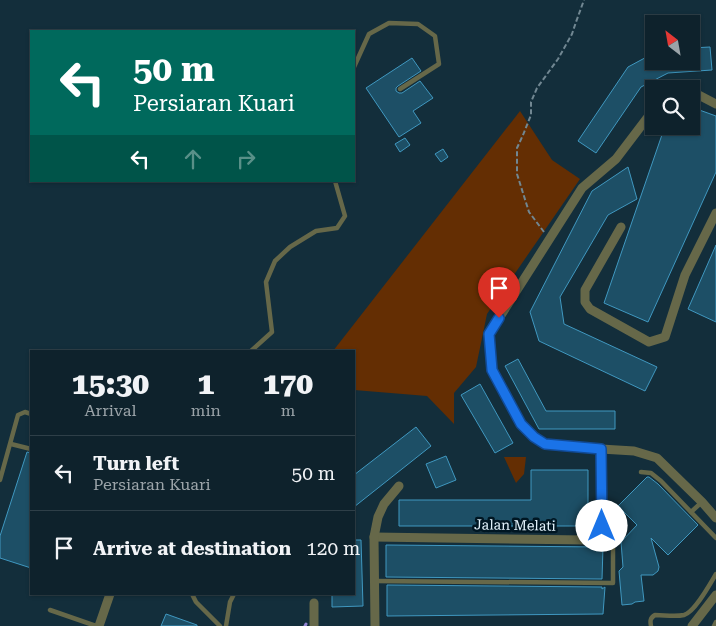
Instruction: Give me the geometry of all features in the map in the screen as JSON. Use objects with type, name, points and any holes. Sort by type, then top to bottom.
[{"type":"street","points":[[700,96],[716,104]]},
{"type":"street","points":[[645,121],[616,159],[582,188],[489,334],[492,370],[521,424],[534,437],[545,444],[634,451],[656,458],[716,516]]},
{"type":"street","points":[[621,227],[585,290],[585,302],[590,309],[649,342],[665,337],[685,274],[716,213]]},
{"type":"street","points":[[597,536],[602,526],[601,449]]},
{"type":"street","points":[[375,626],[374,537],[378,517],[384,504],[399,486]]},
{"type":"street","name":"Jalan Melati","points":[[374,537],[587,540],[597,536]]},
{"type":"street","points":[[97,626],[110,595]]},
{"type":"street","points":[[692,626],[716,595]]},
{"type":"street","points":[[314,603],[314,626]]},
{"type":"lane","points":[[355,65],[369,34],[389,23],[418,24],[435,36],[439,64],[400,90]]},
{"type":"lane","points":[[252,350],[272,332],[266,282],[275,261],[290,247],[316,231],[337,228],[345,216],[336,182]]},
{"type":"lane","points":[[0,480],[18,415],[25,412],[30,414]]},
{"type":"lane","points":[[11,444],[30,449]]},
{"type":"lane","points":[[640,472],[650,473],[661,481],[716,538]]},
{"type":"lane","points":[[691,512],[702,502]]},
{"type":"lane","points":[[374,580],[613,583],[613,544],[597,536]]},
{"type":"lane","points":[[651,626],[650,620],[655,615],[686,615],[693,609],[716,574]]},
{"type":"lane","points":[[192,595],[196,602],[220,626]]},
{"type":"lane","points":[[226,626],[230,602],[234,595]]},
{"type":"lane","points":[[50,610],[97,626]]},
{"type":"lane","points":[[714,626],[716,622]]},
{"type":"path","points":[[549,239],[529,212],[518,174],[516,148],[531,115],[531,102],[537,88],[558,59],[572,34],[584,0]]},
{"type":"shaded area","points":[[520,111],[552,160],[580,179],[487,314],[476,367],[454,393],[454,424],[427,396],[355,390],[355,350],[334,350]]},
{"type":"shaded area","points":[[504,457],[526,457],[524,474],[516,483]]},
{"type":"building","points":[[710,47],[712,70],[668,73],[654,80],[645,80],[645,85],[641,87],[596,153],[578,141],[628,67],[645,58],[645,70],[700,70],[700,48]]},
{"type":"building","points":[[412,58],[421,71],[398,86],[396,91],[402,93],[420,81],[433,98],[413,111],[421,123],[399,137],[366,88]]},
{"type":"building","points":[[700,110],[716,116],[716,172],[648,322],[604,303],[662,135],[700,135]]},
{"type":"building","points":[[405,138],[410,145],[400,152],[395,144]]},
{"type":"building","points":[[443,149],[448,157],[441,162],[435,154]]},
{"type":"building","points":[[628,167],[637,199],[608,215],[560,297],[564,324],[657,367],[645,391],[539,341],[530,312],[592,191]]},
{"type":"building","points":[[716,245],[716,322],[688,309]]},
{"type":"building","points":[[518,359],[546,411],[615,411],[615,429],[539,429],[505,366]]},
{"type":"building","points":[[480,384],[513,443],[495,453],[461,395]]},
{"type":"building","points":[[416,427],[431,446],[355,506],[355,474]]},
{"type":"building","points":[[27,452],[30,453],[30,568],[0,558],[0,536]]},
{"type":"building","points":[[446,456],[456,480],[436,488],[426,464]]},
{"type":"building","points":[[531,470],[588,470],[588,526],[399,526],[399,500],[531,500]]},
{"type":"building","points":[[647,477],[658,484],[698,525],[668,555],[651,538],[659,567],[658,571],[653,575],[641,575],[644,601],[622,605],[619,571],[623,567],[621,542],[637,525],[618,506]]},
{"type":"building","points":[[355,540],[361,540],[363,606],[332,607],[332,595],[355,595]]},
{"type":"building","points":[[386,545],[603,547],[602,579],[386,577]]},
{"type":"building","points":[[387,585],[602,587],[602,589],[605,587],[603,614],[387,616]]},
{"type":"building","points":[[166,614],[197,625],[197,626],[161,626]]},
{"type":"route","points":[[499,318],[489,334],[492,370],[521,424],[534,437],[545,444],[601,449],[602,526]]}]
